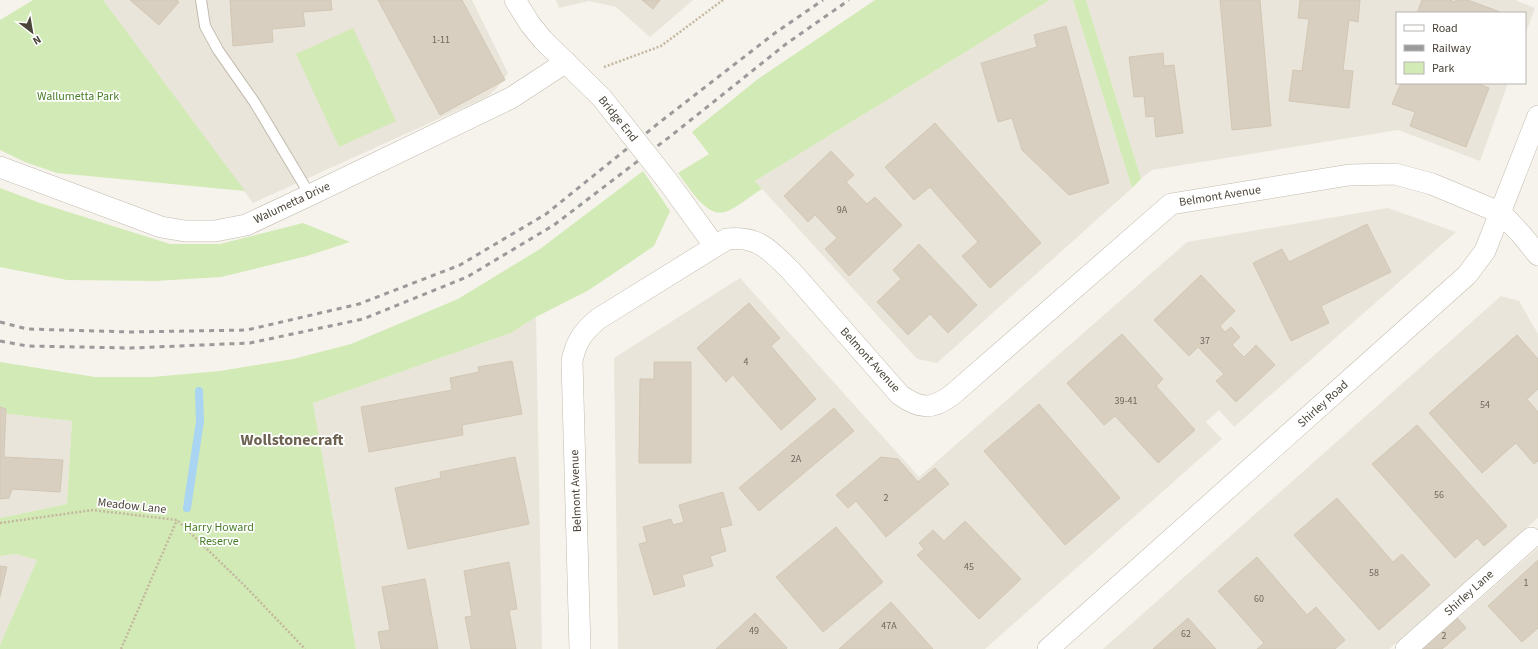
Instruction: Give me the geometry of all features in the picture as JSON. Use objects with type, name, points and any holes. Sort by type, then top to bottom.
[{"type":"street","name":"Bridge End","points":[[515,0],[530,24],[543,40],[602,98],[666,179],[714,245]]},
{"type":"street","name":"Walumetta Drive","points":[[0,168],[161,227],[185,231],[215,231],[246,225],[310,195],[511,98],[566,62]]},
{"type":"street","name":"Shirley Road","points":[[1048,649],[1467,275],[1485,251],[1538,116]]},
{"type":"street","name":"Belmont Avenue","points":[[580,649],[572,361],[574,350],[578,339],[598,319],[727,238],[739,237],[755,242],[773,253],[792,272],[900,395],[920,406],[932,406],[943,402],[952,395],[1171,204],[1349,175],[1384,173],[1408,177],[1432,184],[1501,213]]},
{"type":"street","points":[[1501,213],[1538,255]]},
{"type":"street","name":"Shirley Lane","points":[[1406,649],[1531,538]]},
{"type":"lane","points":[[200,0],[205,26],[218,50],[255,102],[310,195]]},
{"type":"path","points":[[582,78],[605,67],[661,46],[723,0]]},
{"type":"path","name":"Meadow Lane","points":[[0,524],[93,510],[177,520],[244,586],[304,649]]},
{"type":"path","points":[[121,649],[177,520]]},
{"type":"shaded area","points":[[103,0],[472,0],[508,73],[497,88],[487,97],[253,203]]},
{"type":"shaded area","points":[[556,0],[693,0],[650,37],[616,7],[589,1],[559,8]]},
{"type":"shaded area","points":[[1050,0],[1073,0],[1132,188],[937,363],[917,359],[755,181]]},
{"type":"shaded area","points":[[1086,0],[1515,0],[1535,8],[1526,32],[1526,12],[1396,12],[1396,84],[1508,84],[1480,161],[1398,130],[1152,170],[1141,179]]},
{"type":"shaded area","points":[[1388,208],[1456,232],[1234,427],[1219,410],[1206,422],[1222,439],[985,649],[618,649],[614,358],[740,278],[919,477],[1187,242]]},
{"type":"shaded area","points":[[1501,296],[1519,301],[1538,334],[1538,518],[1389,649],[1103,649]]},
{"type":"shaded area","points":[[536,317],[542,649],[356,649],[313,403],[511,333]]},
{"type":"shaded area","points":[[0,413],[72,421],[67,504],[0,518]]},
{"type":"shaded area","points":[[1538,548],[1538,649],[1423,649]]},
{"type":"shaded area","points":[[16,554],[37,560],[0,645],[0,556]]},
{"type":"green space","name":"Wallumetta Park","points":[[33,0],[103,0],[245,191],[57,173],[25,162],[0,150],[0,20]]},
{"type":"green space","points":[[875,0],[1050,0],[755,181],[762,189],[734,208],[718,213],[705,206],[698,200],[678,173],[709,154],[692,132],[758,79]]},
{"type":"green space","points":[[1073,0],[1086,0],[1141,179],[1132,188]]},
{"type":"green space","points":[[353,28],[396,121],[339,147],[296,54]]},
{"type":"green space","name":"Harry Howard Reserve","points":[[643,171],[670,211],[654,246],[589,290],[536,317],[511,333],[313,403],[356,649],[0,649],[0,645],[37,560],[16,554],[0,556],[0,518],[67,504],[72,421],[0,413],[0,362],[95,377],[152,377],[220,371],[293,359],[351,344],[458,299],[540,249]]},
{"type":"green space","points":[[0,188],[40,203],[170,244],[220,244],[303,223],[350,242],[307,256],[221,277],[155,281],[67,280],[0,267]]},
{"type":"building","points":[[130,0],[177,0],[179,2],[159,25]]},
{"type":"building","points":[[230,0],[331,0],[332,10],[303,12],[305,26],[272,29],[273,42],[233,46]]},
{"type":"building","points":[[378,0],[462,0],[505,80],[440,115]]},
{"type":"building","points":[[642,0],[660,0],[653,9]]},
{"type":"building","points":[[1220,0],[1260,0],[1271,126],[1232,130]]},
{"type":"building","points":[[1300,0],[1360,0],[1358,22],[1349,20],[1343,70],[1353,71],[1349,108],[1289,101],[1293,70],[1302,71],[1309,19],[1298,18]]},
{"type":"building","points":[[1422,0],[1450,0],[1455,2],[1456,0],[1468,0],[1500,12],[1417,12]]},
{"type":"building","points":[[1066,26],[1109,183],[1069,195],[1022,150],[1012,118],[998,122],[981,63],[1037,47],[1034,35]]},
{"type":"building","points":[[1163,53],[1164,66],[1174,65],[1183,133],[1156,137],[1154,116],[1146,117],[1144,96],[1134,97],[1129,57]]},
{"type":"building","points":[[1401,84],[1479,84],[1489,88],[1466,147],[1410,126],[1415,112],[1392,104]]},
{"type":"building","points":[[935,123],[1041,243],[990,288],[962,256],[978,242],[930,187],[914,200],[885,167]]},
{"type":"building","points":[[831,151],[854,175],[846,182],[867,204],[875,197],[902,225],[849,276],[825,249],[837,238],[815,215],[808,222],[784,196]]},
{"type":"building","points":[[1367,224],[1391,272],[1321,306],[1329,323],[1291,341],[1253,263],[1282,249],[1289,262]]},
{"type":"building","points":[[919,244],[977,305],[948,333],[930,314],[908,335],[877,302],[901,279],[893,270]]},
{"type":"building","points":[[1201,275],[1235,311],[1220,326],[1225,332],[1231,327],[1240,337],[1232,345],[1244,357],[1256,345],[1275,365],[1236,402],[1216,381],[1224,374],[1198,347],[1189,356],[1154,320]]},
{"type":"building","points":[[749,303],[780,338],[771,346],[816,399],[781,430],[733,375],[726,382],[697,348]]},
{"type":"building","points":[[1122,334],[1163,379],[1156,386],[1195,430],[1158,463],[1115,416],[1104,425],[1067,383]]},
{"type":"building","points":[[1517,335],[1538,359],[1538,389],[1527,399],[1538,412],[1538,461],[1534,464],[1516,443],[1482,473],[1429,413]]},
{"type":"building","points":[[512,361],[522,414],[462,425],[463,435],[369,452],[361,407],[452,390],[450,378],[479,372],[478,367]]},
{"type":"building","points":[[654,362],[691,362],[691,463],[639,463],[640,379],[654,379]]},
{"type":"building","points":[[1039,404],[1120,498],[1065,545],[984,451]]},
{"type":"building","points":[[0,407],[6,409],[4,457],[63,460],[60,492],[12,489],[9,498],[0,499]]},
{"type":"building","points":[[834,408],[854,431],[759,511],[739,488]]},
{"type":"building","points":[[1417,425],[1507,526],[1484,546],[1477,538],[1455,558],[1372,464]]},
{"type":"building","points":[[515,457],[529,524],[408,549],[395,488],[441,478],[440,472]]},
{"type":"building","points":[[881,457],[898,459],[918,482],[935,468],[949,484],[886,537],[856,501],[848,508],[836,495]]},
{"type":"building","points":[[723,492],[732,525],[720,528],[726,551],[710,556],[713,566],[682,575],[685,586],[654,595],[639,544],[647,542],[643,527],[671,519],[673,525],[684,522],[679,505]]},
{"type":"building","points":[[1337,498],[1393,562],[1402,554],[1430,585],[1379,630],[1294,535]]},
{"type":"building","points":[[965,521],[1021,579],[979,619],[917,555],[924,549],[919,543],[933,530],[944,541]]},
{"type":"building","points":[[836,527],[883,582],[823,632],[776,577]]},
{"type":"building","points":[[1257,557],[1307,615],[1316,607],[1345,640],[1335,649],[1257,649],[1264,643],[1218,591]]},
{"type":"building","points":[[1538,560],[1538,628],[1522,642],[1488,606]]},
{"type":"building","points":[[509,562],[517,609],[509,610],[516,649],[471,649],[465,617],[472,616],[464,571]]},
{"type":"building","points":[[0,566],[7,567],[0,597]]},
{"type":"building","points":[[425,579],[438,649],[381,649],[378,632],[390,630],[382,587]]},
{"type":"building","points":[[891,602],[933,649],[839,649]]},
{"type":"building","points":[[755,613],[787,648],[786,649],[716,649]]},
{"type":"building","points":[[1454,614],[1466,628],[1442,649],[1409,649]]},
{"type":"building","points":[[1188,618],[1216,649],[1153,649]]},
{"type":"waterway","points":[[187,508],[200,421],[199,391]]},
{"type":"railway","points":[[0,322],[27,329],[131,332],[247,330],[359,304],[460,265],[546,214],[660,122],[775,33],[823,0]]},
{"type":"railway","points":[[0,341],[27,346],[131,348],[250,343],[363,319],[467,277],[554,225],[672,135],[786,44],[849,0]]},
{"type":"district","name":"Wollstonecraft","points":[[292,440]]}]
